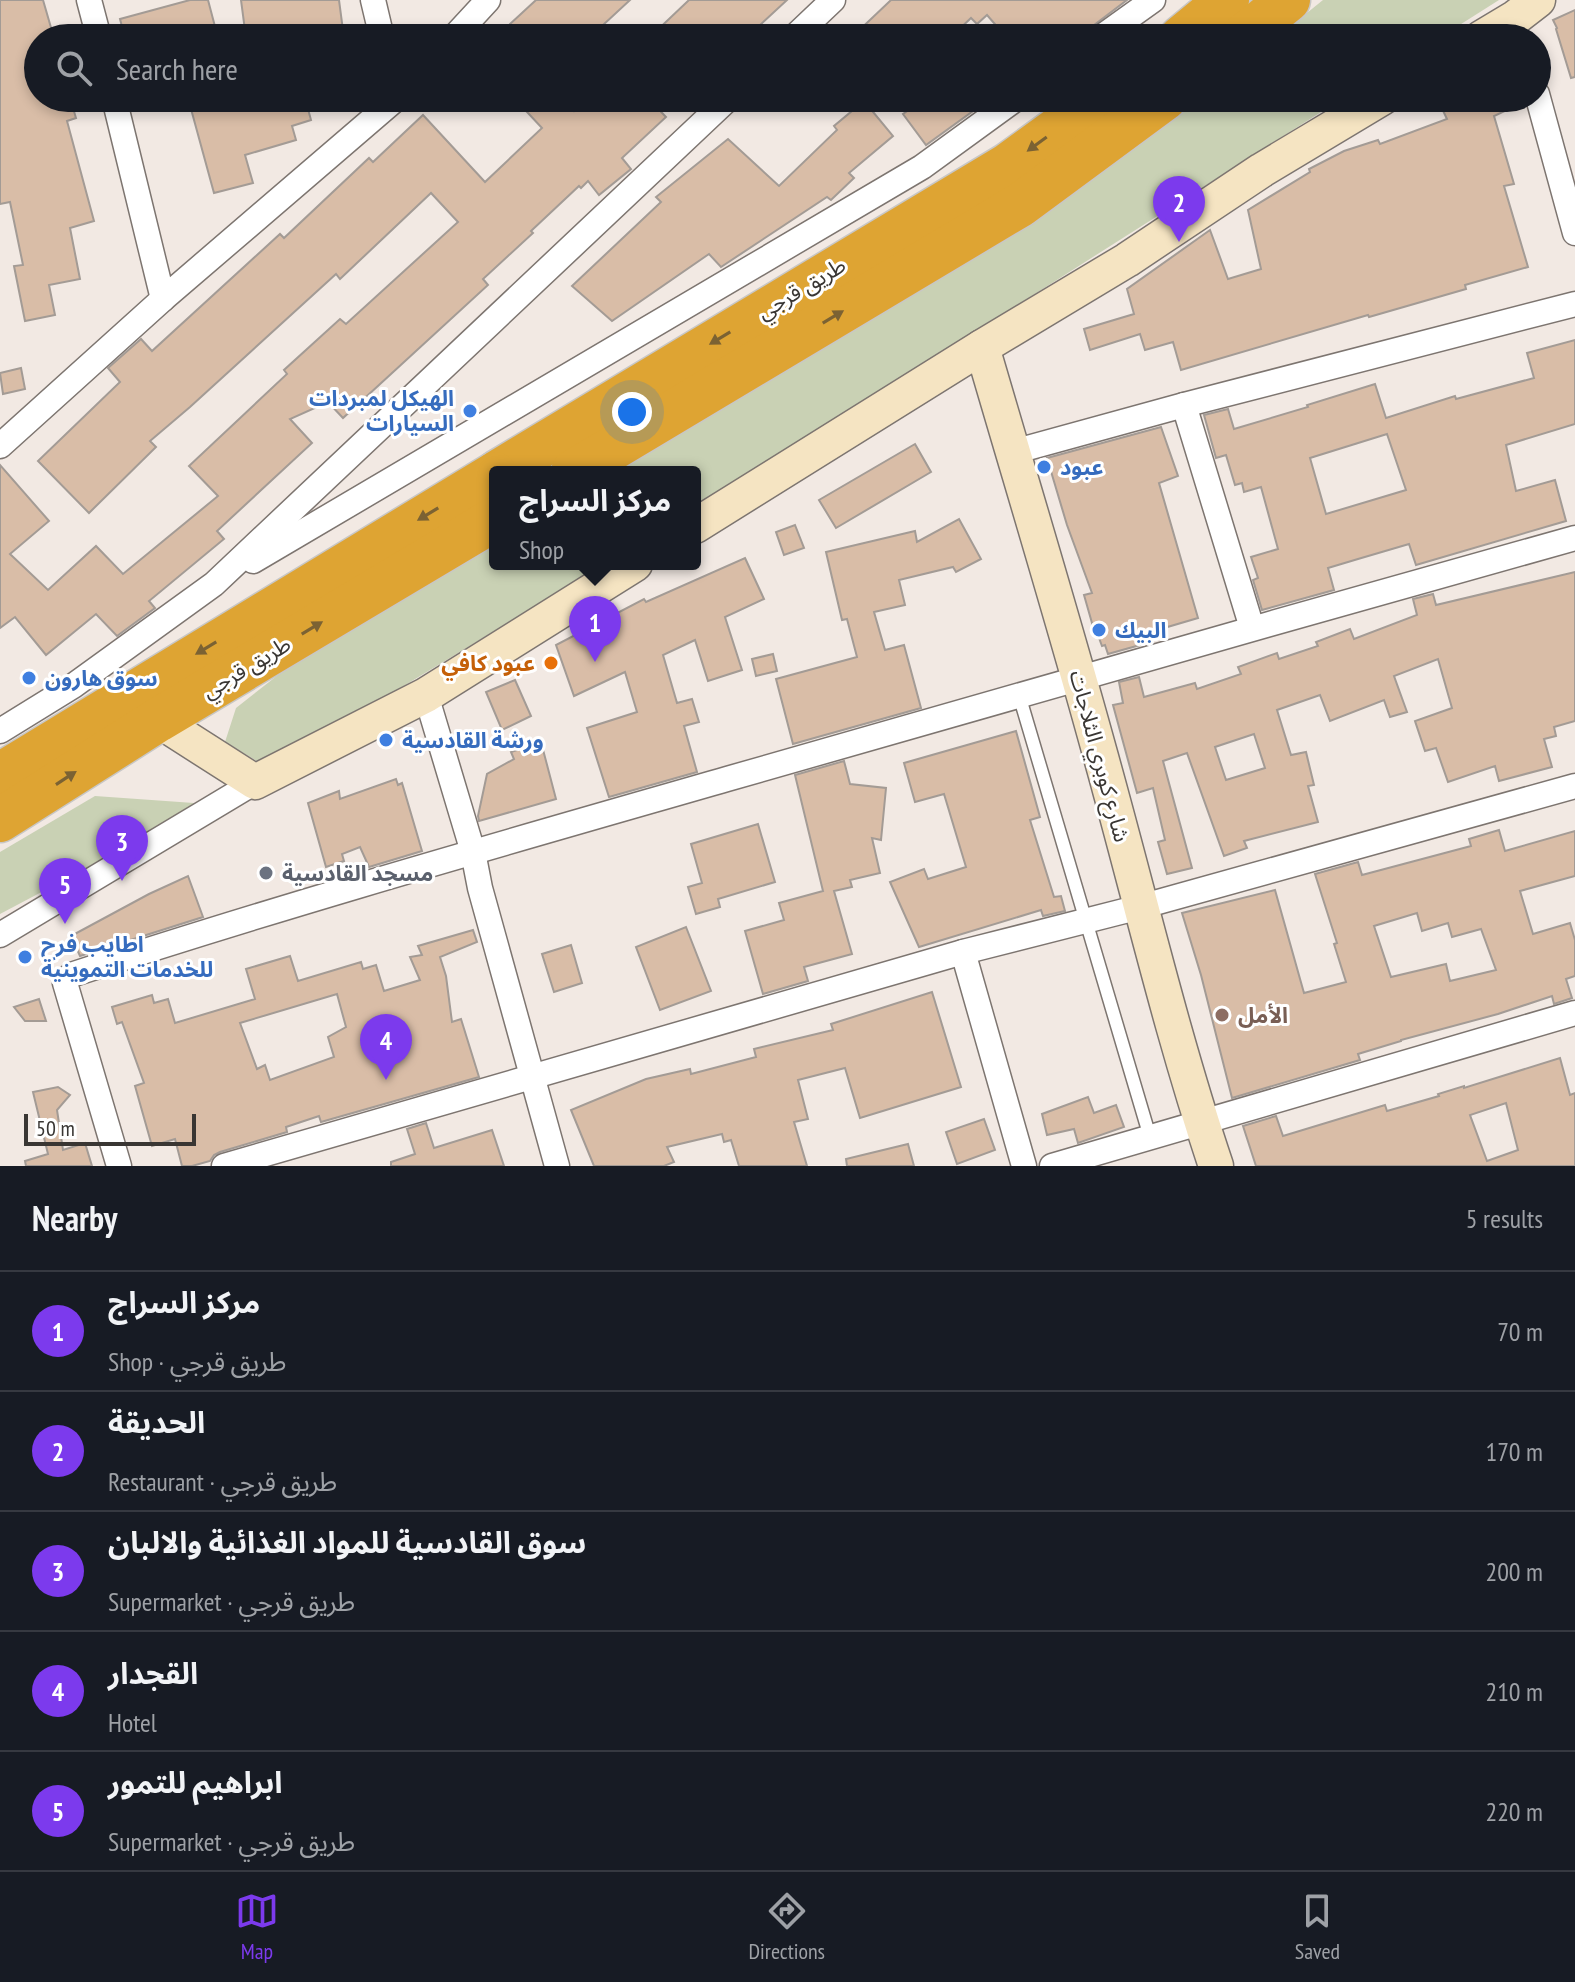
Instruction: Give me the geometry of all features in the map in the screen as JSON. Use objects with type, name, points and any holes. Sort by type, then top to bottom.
[{"type":"highway","points":[[1198,24],[1227,0]]},
{"type":"highway","points":[[1258,24],[1288,0]]},
{"type":"highway","name":"طريق قرجي","points":[[510,466],[1008,165],[1081,112]]},
{"type":"highway","name":"طريق قرجي","points":[[583,466],[1020,205],[1146,112]]},
{"type":"highway","name":"طريق قرجي","points":[[0,775],[489,479]]},
{"type":"highway","name":"طريق قرجي","points":[[0,820],[158,720],[489,523]]},
{"type":"main road","points":[[701,522],[1127,260],[1262,170],[1359,112]]},
{"type":"main road","name":"شارع كوبري الثلاجات","points":[[982,347],[1100,751],[1140,907],[1216,1166]]},
{"type":"main road","points":[[158,720],[255,782],[426,695],[625,570]]},
{"type":"street","points":[[89,0],[95,24]]},
{"type":"street","points":[[373,0],[379,24]]},
{"type":"street","points":[[466,24],[488,0]]},
{"type":"street","points":[[808,24],[833,0]]},
{"type":"street","points":[[1120,24],[1153,0]]},
{"type":"street","points":[[117,112],[163,299]]},
{"type":"street","points":[[0,446],[163,299],[381,112]]},
{"type":"street","points":[[214,584],[714,112]]},
{"type":"street","points":[[0,731],[73,686],[214,584],[922,167],[998,112]]},
{"type":"street","points":[[1542,112],[1575,233]]},
{"type":"street","points":[[1013,452],[1575,304]]},
{"type":"street","points":[[1184,405],[1252,628]]},
{"type":"street","points":[[119,1166],[65,983],[71,975],[473,852],[1575,538]]},
{"type":"street","points":[[426,695],[473,852],[480,888],[557,1166]]},
{"type":"street","points":[[0,935],[255,782]]},
{"type":"street","points":[[224,1166],[963,952],[1140,907],[1575,786]]},
{"type":"street","points":[[963,952],[1024,1166]]},
{"type":"street","points":[[1052,1166],[1575,1013]]},
{"type":"lane","points":[[1019,695],[1150,1137]]},
{"type":"green space","points":[[1323,0],[1499,0],[1461,24],[1293,24]]},
{"type":"green space","points":[[1176,112],[1321,112],[701,506],[701,466],[623,466]]},
{"type":"green space","points":[[489,548],[489,570],[595,570],[397,690],[260,763],[225,742],[236,708],[278,675]]},
{"type":"green space","points":[[95,796],[208,804],[0,914],[0,852]]},
{"type":"building","points":[[0,0],[43,0],[50,24],[24,24],[24,112],[74,112],[76,118],[67,121],[94,221],[70,228],[80,279],[49,285],[55,315],[25,321],[14,266],[23,265],[10,202],[0,204]]},
{"type":"building","points":[[190,0],[208,0],[214,24],[121,24],[120,19]]},
{"type":"building","points":[[241,0],[339,0],[342,24],[244,24]]},
{"type":"building","points":[[536,0],[630,0],[604,24],[510,24]]},
{"type":"building","points":[[689,0],[787,0],[761,24],[664,24]]},
{"type":"building","points":[[891,0],[1127,0],[1095,24],[995,24],[987,15],[977,24],[971,18],[965,24],[866,24]]},
{"type":"building","points":[[1575,10],[1575,77],[1571,78],[1553,20]]},
{"type":"building","points":[[192,112],[309,112],[311,120],[292,126],[296,140],[245,155],[253,183],[214,193]]},
{"type":"building","points":[[527,112],[661,112],[666,117],[622,158],[631,169],[599,195],[588,181],[581,188],[579,186],[483,279],[488,285],[343,418],[328,402],[290,419],[312,443],[217,531],[224,539],[149,601],[155,608],[117,636],[96,614],[46,655],[15,617],[0,628],[0,465],[49,521],[10,554],[48,590],[96,546],[123,574],[218,496],[189,466],[287,374],[284,370],[340,319],[346,324],[458,222],[431,193],[340,279],[336,274],[150,441],[156,447],[89,513],[38,461],[120,382],[108,368],[141,339],[152,351],[280,234],[284,238],[369,158],[373,162],[423,115],[485,182],[542,128]]},
{"type":"building","points":[[851,112],[873,112],[893,136],[849,173],[854,178],[831,200],[827,197],[721,267],[709,254],[612,321],[572,286],[661,202],[656,197],[728,139],[779,186],[837,130],[834,126]]},
{"type":"building","points":[[906,112],[972,112],[926,145],[903,114]]},
{"type":"building","points":[[1444,112],[1503,112],[1494,116],[1514,184],[1504,186],[1528,267],[1465,285],[1466,289],[1181,370],[1173,342],[1145,350],[1140,334],[1090,350],[1084,329],[1134,314],[1127,289],[1210,230],[1228,279],[1261,269],[1248,210],[1310,172],[1309,169],[1344,151],[1378,140],[1380,144],[1447,119]]},
{"type":"building","points":[[1575,340],[1575,424],[1506,445],[1516,491],[1555,480],[1566,521],[1416,565],[1409,544],[1328,568],[1334,590],[1262,610],[1253,580],[1258,578],[1251,557],[1278,549],[1261,487],[1244,492],[1242,483],[1235,485],[1226,455],[1216,458],[1204,415],[1228,409],[1234,429],[1375,384],[1386,418],[1455,396],[1456,399],[1534,378],[1527,353]],"holes":[[[1387,434],[1406,490],[1326,514],[1310,458]]]},
{"type":"building","points":[[21,368],[25,389],[3,394],[0,373]]},
{"type":"building","points":[[1161,427],[1178,476],[1159,483],[1198,618],[1137,636],[1140,645],[1108,654],[1094,630],[1084,595],[1092,593],[1047,458]]},
{"type":"building","points":[[915,444],[931,472],[836,528],[819,500]]},
{"type":"building","points":[[959,519],[981,559],[956,572],[953,567],[899,580],[905,605],[874,612],[885,650],[904,645],[921,708],[793,744],[776,679],[857,657],[847,619],[842,620],[826,552],[915,531],[917,542]]},
{"type":"building","points":[[795,525],[804,548],[784,555],[776,532]]},
{"type":"building","points":[[745,558],[764,599],[725,617],[742,670],[708,681],[695,640],[663,655],[677,703],[692,699],[699,722],[684,726],[697,772],[609,797],[587,728],[637,712],[625,672],[574,696],[556,645],[644,599],[646,602]]},
{"type":"building","points":[[1575,572],[1575,721],[1554,727],[1556,736],[1544,739],[1552,767],[1499,781],[1495,766],[1448,782],[1436,748],[1425,751],[1415,721],[1452,708],[1438,659],[1394,676],[1407,712],[1390,717],[1384,700],[1330,721],[1320,695],[1277,710],[1291,755],[1306,752],[1314,785],[1308,786],[1318,822],[1244,841],[1247,848],[1224,856],[1187,753],[1163,761],[1192,868],[1167,874],[1158,842],[1165,840],[1153,788],[1137,793],[1113,705],[1123,703],[1119,682],[1139,677],[1144,697],[1195,683],[1197,689],[1241,674],[1238,667],[1277,653],[1279,659],[1318,646],[1316,642],[1350,629],[1354,639],[1417,615],[1413,599],[1433,594],[1436,605]],"holes":[[[1254,734],[1265,768],[1226,780],[1215,747]]]},
{"type":"building","points":[[773,654],[777,671],[756,676],[752,659]]},
{"type":"building","points":[[515,680],[531,716],[502,730],[486,692]]},
{"type":"building","points":[[1016,731],[1040,817],[1030,820],[1054,897],[1061,896],[1065,911],[1043,916],[1041,910],[919,947],[890,882],[924,869],[928,879],[966,867],[944,794],[915,802],[904,763]]},
{"type":"building","points":[[541,742],[556,799],[479,821],[487,774],[514,759],[511,752]]},
{"type":"building","points":[[844,761],[850,784],[886,788],[881,840],[872,838],[880,873],[850,880],[852,887],[834,891],[852,954],[804,967],[808,981],[763,994],[745,931],[784,920],[779,903],[823,891],[795,775]]},
{"type":"building","points":[[396,779],[398,785],[402,783],[422,851],[369,867],[360,847],[342,854],[344,861],[326,867],[308,803],[339,791],[340,799]]},
{"type":"building","points":[[758,824],[775,882],[718,899],[720,907],[696,914],[688,887],[702,883],[691,844]]},
{"type":"building","points":[[1499,830],[1505,851],[1575,831],[1575,876],[1520,891],[1533,934],[1570,923],[1575,940],[1575,976],[1566,979],[1572,998],[1554,1004],[1552,996],[1401,1040],[1358,1054],[1360,1060],[1232,1098],[1182,913],[1275,890],[1304,993],[1346,982],[1315,874],[1358,862],[1362,875],[1471,846],[1469,839]],"holes":[[[1417,913],[1422,931],[1448,923],[1452,937],[1481,929],[1496,970],[1450,981],[1446,964],[1391,977],[1374,926]]]},
{"type":"building","points":[[188,876],[203,917],[80,956],[71,936]]},
{"type":"building","points":[[686,927],[711,991],[660,1010],[636,947]]},
{"type":"building","points":[[473,930],[477,942],[440,957],[446,976],[452,1022],[461,1019],[479,1077],[321,1122],[319,1116],[286,1127],[287,1132],[220,1152],[210,1161],[192,1166],[182,1166],[175,1139],[152,1146],[135,1086],[144,1083],[122,1022],[117,1024],[112,1007],[152,995],[154,1003],[168,999],[175,1023],[255,999],[246,969],[290,956],[298,981],[361,962],[363,969],[376,965],[384,991],[420,980],[410,957],[422,955],[418,946]],"holes":[[[337,994],[346,1027],[328,1037],[334,1057],[270,1080],[265,1065],[257,1069],[240,1023]]]},
{"type":"building","points":[[571,945],[582,983],[554,992],[542,954]]},
{"type":"building","points":[[932,992],[961,1087],[860,1118],[845,1068],[798,1080],[808,1119],[794,1122],[807,1166],[739,1166],[731,1140],[724,1142],[722,1134],[667,1147],[674,1162],[664,1166],[594,1166],[571,1110],[646,1079],[690,1069],[691,1074],[756,1057],[754,1049],[833,1030],[831,1024]]},
{"type":"building","points":[[39,999],[46,1021],[25,1021],[14,1007]]},
{"type":"building","points":[[1560,1058],[1570,1095],[1575,1093],[1575,1166],[1256,1166],[1243,1126],[1276,1116],[1283,1136],[1385,1105],[1387,1111]],"holes":[[[1506,1103],[1518,1150],[1487,1161],[1470,1115]]]},
{"type":"building","points":[[58,1087],[70,1095],[57,1110],[63,1150],[85,1143],[92,1166],[26,1166],[25,1161],[48,1154],[33,1092]]},
{"type":"building","points":[[1088,1097],[1094,1113],[1116,1105],[1124,1127],[1078,1143],[1074,1129],[1047,1135],[1042,1114]]},
{"type":"building","points":[[984,1119],[995,1150],[957,1164],[946,1132]]},
{"type":"building","points":[[426,1123],[434,1148],[492,1130],[504,1166],[391,1166],[391,1162],[415,1154],[407,1129]]},
{"type":"building","points":[[908,1144],[914,1166],[847,1166],[846,1159]]},
{"type":"place","name":"الحديقة","points":[[1179,242]]},
{"type":"place","name":"الهيكل لمبردات السيارات","points":[[470,411]]},
{"type":"place","name":"عبود","points":[[1044,467]]},
{"type":"place","name":"البيك","points":[[1099,630]]},
{"type":"place","name":"مركز السراج","points":[[595,662]]},
{"type":"place","name":"عبود كافي","points":[[551,663]]},
{"type":"place","name":"سوق هارون","points":[[29,678]]},
{"type":"place","name":"ورشة القادسية","points":[[386,740]]},
{"type":"place","name":"مسجد القادسية","points":[[266,873]]},
{"type":"place","name":"سوق القادسية للمواد الغذائية والالبان","points":[[122,881]]},
{"type":"place","name":"ابراهيم للتمور","points":[[65,924]]},
{"type":"place","name":"اطايب فرح للخدمات التموينية","points":[[25,957]]},
{"type":"place","name":"الأمل","points":[[1222,1015]]},
{"type":"place","name":"القجدار","points":[[386,1080]]}]
